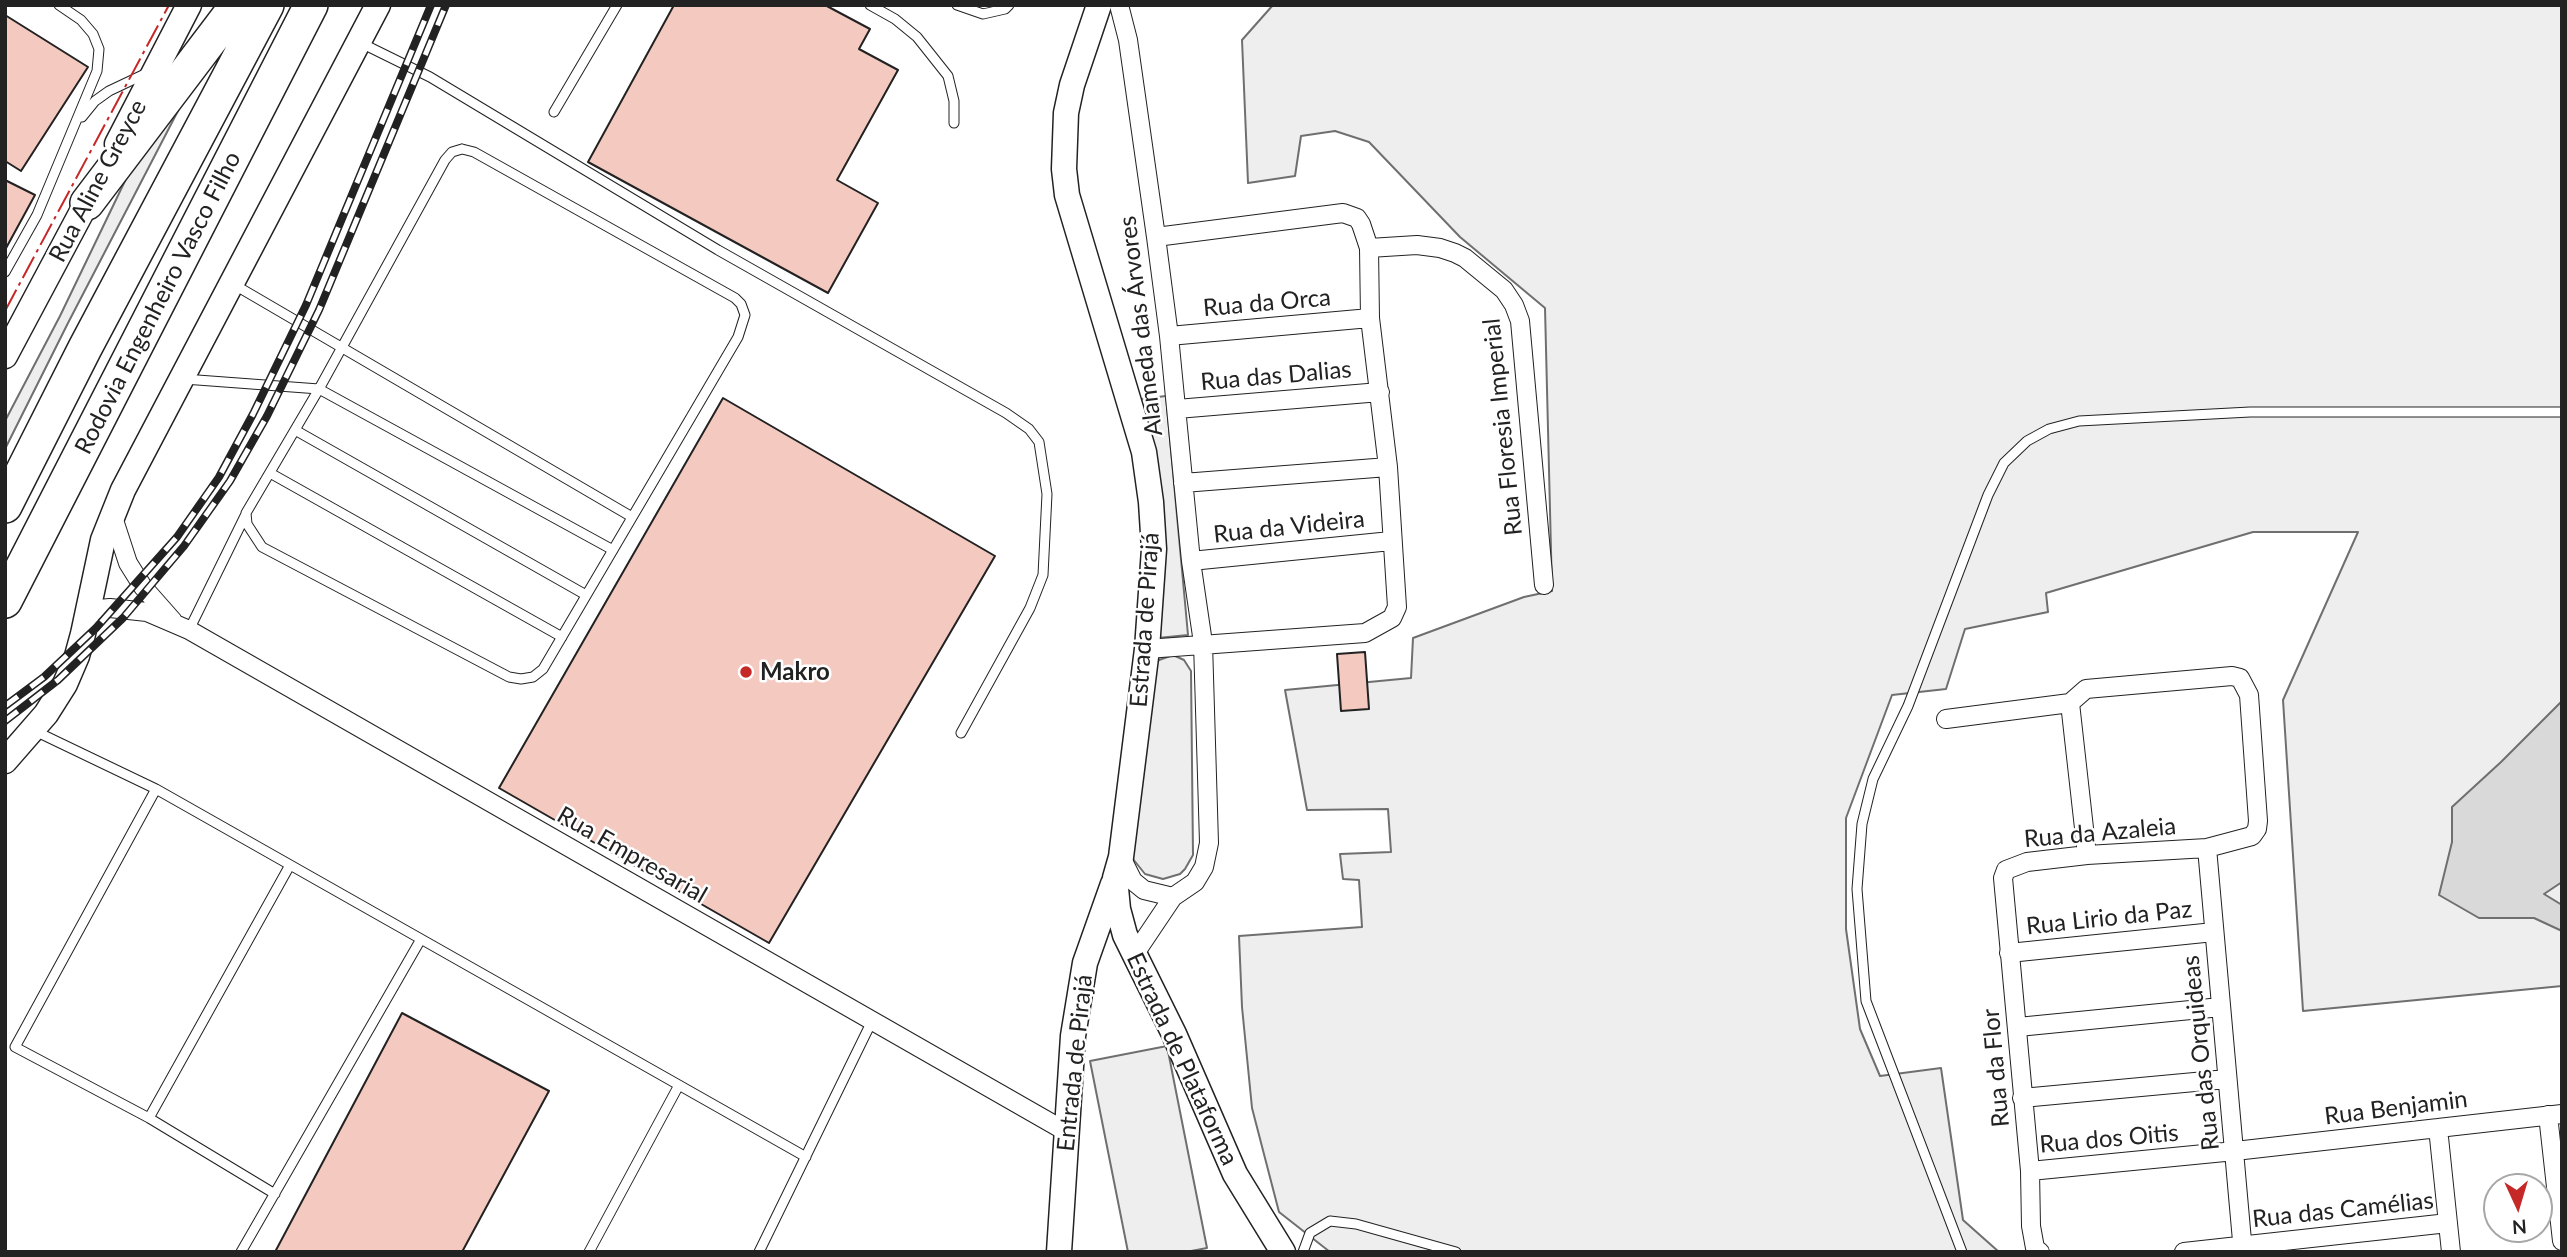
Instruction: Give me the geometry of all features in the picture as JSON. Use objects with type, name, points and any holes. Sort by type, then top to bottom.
[{"type":"highway","points":[[87,203],[237,5]]},
{"type":"highway","name":"Rodovia Engenheiro Vasco Filho","points":[[5,506],[85,348],[267,5]]},
{"type":"highway","name":"Rodovia Engenheiro Vasco Filho","points":[[5,601],[311,5]]},
{"type":"main road","name":"Rua Aline Greyce","points":[[5,356],[189,5]]},
{"type":"main road","points":[[5,761],[33,730],[65,684],[77,656],[103,540],[112,514],[378,5]]},
{"type":"main road","name":"Estrada de Pirajá","points":[[1100,5],[1072,85],[1066,113],[1066,195],[1144,452],[1154,549],[1147,649],[1118,867]]},
{"type":"main road","name":"Estrada de Plataforma","points":[[1118,867],[1119,914],[1134,955],[1174,1034],[1235,1174],[1283,1252]]},
{"type":"main road","name":"Entrada de Pirajá","points":[[1059,1252],[1073,1036],[1083,974],[1118,867]]},
{"type":"street","name":"Alameda das Árvores","points":[[1119,5],[1128,40],[1156,237],[1177,409],[1191,561],[1203,643],[1209,842],[1200,874],[1173,897],[1134,955]]},
{"type":"street","points":[[1147,649],[1365,633],[1392,618],[1397,607],[1388,467],[1370,318],[1369,248],[1357,218],[1343,213],[1156,237]]},
{"type":"street","name":"Rua Floresia Imperial","points":[[1369,248],[1417,245],[1440,248],[1465,258],[1504,290],[1514,305],[1520,321],[1544,585]]},
{"type":"street","name":"Rua da Orca","points":[[1169,336],[1370,318]]},
{"type":"street","name":"Rua das Dalias","points":[[1177,409],[1380,392]]},
{"type":"street","points":[[1183,483],[1388,467]]},
{"type":"street","name":"Rua Empresarial","points":[[112,514],[128,563],[144,587],[181,626]]},
{"type":"street","name":"Rua da Videira","points":[[1191,561],[1391,541]]},
{"type":"street","name":"Rua Empresarial","points":[[87,614],[110,608],[147,612],[181,626],[1065,1132]]},
{"type":"street","name":"Rua da Azaleia","points":[[2003,878],[2006,870],[2027,862],[2087,855],[2207,848],[2252,836],[2257,829],[2249,695],[2240,678],[2232,676],[2086,689],[2070,703]]},
{"type":"street","points":[[1947,719],[2070,703],[2087,855]]},
{"type":"street","name":"Rua das Orquideas","points":[[2207,848],[2243,1248]]},
{"type":"street","points":[[1118,867],[1144,890],[1173,897]]},
{"type":"street","name":"Rua da Flor","points":[[2003,878],[2030,1171],[2031,1226],[2035,1248],[2040,1252]]},
{"type":"street","name":"Rua Lirio da Paz","points":[[2009,953],[2214,932]]},
{"type":"street","points":[[2018,1027],[2221,1007]]},
{"type":"street","points":[[2022,1098],[2227,1079]]},
{"type":"street","points":[[2555,1115],[2562,1241]]},
{"type":"street","name":"Rua Benjamin","points":[[2235,1151],[2555,1115]]},
{"type":"street","points":[[2438,1128],[2451,1252]]},
{"type":"street","name":"Rua dos Oitis","points":[[2030,1171],[2235,1151]]},
{"type":"street","name":"Rua das Camélias","points":[[2243,1248],[2448,1223]]},
{"type":"street","points":[[2184,1252],[2243,1248]]},
{"type":"lane","points":[[5,272],[37,215],[97,71],[99,48],[93,34],[81,20],[60,5]]},
{"type":"lane","points":[[554,112],[617,5]]},
{"type":"lane","points":[[870,5],[895,19],[917,37],[948,76],[954,101],[954,123]]},
{"type":"lane","points":[[957,5],[983,13],[1004,9],[1009,5]]},
{"type":"lane","points":[[360,43],[430,77],[719,250],[1006,413],[1029,429],[1039,442],[1046,494],[1043,575],[1030,608],[961,733]]},
{"type":"lane","points":[[76,124],[95,101],[109,90],[156,69]]},
{"type":"lane","points":[[181,626],[246,513],[295,430],[445,160],[452,152],[462,149],[474,152],[734,298],[741,304],[746,315],[744,324],[562,637],[543,669],[533,677],[509,677],[262,547],[247,524],[246,513]]},
{"type":"lane","points":[[232,283],[632,517]]},
{"type":"lane","points":[[183,379],[318,388],[612,550]]},
{"type":"lane","points":[[1962,1252],[1866,1001],[1857,890],[1862,824],[1873,779],[1908,706],[1988,495],[2004,463],[2027,442],[2049,429],[2079,421],[2250,412],[2562,412]]},
{"type":"lane","points":[[295,430],[586,595]]},
{"type":"lane","points":[[270,473],[562,637]]},
{"type":"lane","points":[[33,730],[156,789],[806,1157]]},
{"type":"lane","points":[[156,789],[15,1047],[149,1118],[275,1194]]},
{"type":"lane","points":[[149,1118],[289,865]]},
{"type":"lane","points":[[241,1252],[421,939]]},
{"type":"lane","points":[[759,1252],[872,1021]]},
{"type":"lane","points":[[589,1252],[678,1085]]},
{"type":"lane","points":[[1303,1252],[1310,1233],[1331,1221],[1356,1224],[1456,1252]]},
{"type":"shaded area","points":[[1273,5],[2562,5],[2562,986],[2303,1011],[2283,700],[2358,532],[2253,532],[2046,593],[2048,612],[1965,629],[1946,689],[1892,695],[1846,818],[1846,929],[1860,1029],[1880,1076],[1941,1068],[1963,1220],[1999,1252],[1330,1252],[1279,1212],[1252,1108],[1242,1007],[1239,936],[1362,927],[1359,880],[1343,879],[1340,854],[1391,852],[1388,809],[1307,810],[1285,690],[1411,678],[1413,638],[1524,597],[1552,591],[1545,308],[1460,237],[1369,142],[1335,131],[1301,136],[1295,176],[1248,183],[1242,40]]},
{"type":"shaded area","points":[[208,53],[5,449],[5,421],[60,316],[138,154]]},
{"type":"shaded area","points":[[1166,396],[1188,635],[1158,638],[1141,399]]},
{"type":"shaded area","points":[[1173,655],[1184,660],[1191,671],[1193,855],[1180,874],[1163,879],[1145,874],[1133,859],[1131,850],[1154,666],[1159,660]]},
{"type":"shaded area","points":[[2562,701],[2562,882],[2544,894],[2562,905],[2562,931],[2534,918],[2479,918],[2439,895],[2452,842],[2452,807]]},
{"type":"shaded area","points":[[1167,1046],[1207,1248],[1186,1252],[1128,1252],[1090,1061]]},
{"type":"building","points":[[674,5],[825,5],[870,29],[859,49],[898,70],[837,180],[878,203],[828,293],[588,162]]},
{"type":"building","points":[[5,15],[88,67],[21,171],[5,161]]},
{"type":"building","points":[[5,180],[35,195],[5,250]]},
{"type":"building","name":"Makro","points":[[723,398],[995,556],[769,943],[499,788]]},
{"type":"building","points":[[1365,652],[1369,709],[1341,711],[1337,654]]},
{"type":"building","points":[[402,1013],[549,1091],[462,1252],[275,1252]]},
{"type":"railway","points":[[5,706],[44,677],[96,628],[177,537],[219,477],[306,305],[431,5]]},
{"type":"railway","points":[[5,721],[58,680],[123,618],[184,546],[230,481],[267,416],[319,310],[446,5]]},
{"type":"power","points":[[5,311],[169,5]]},
{"type":"place","name":"Makro","points":[[746,672]]}]
